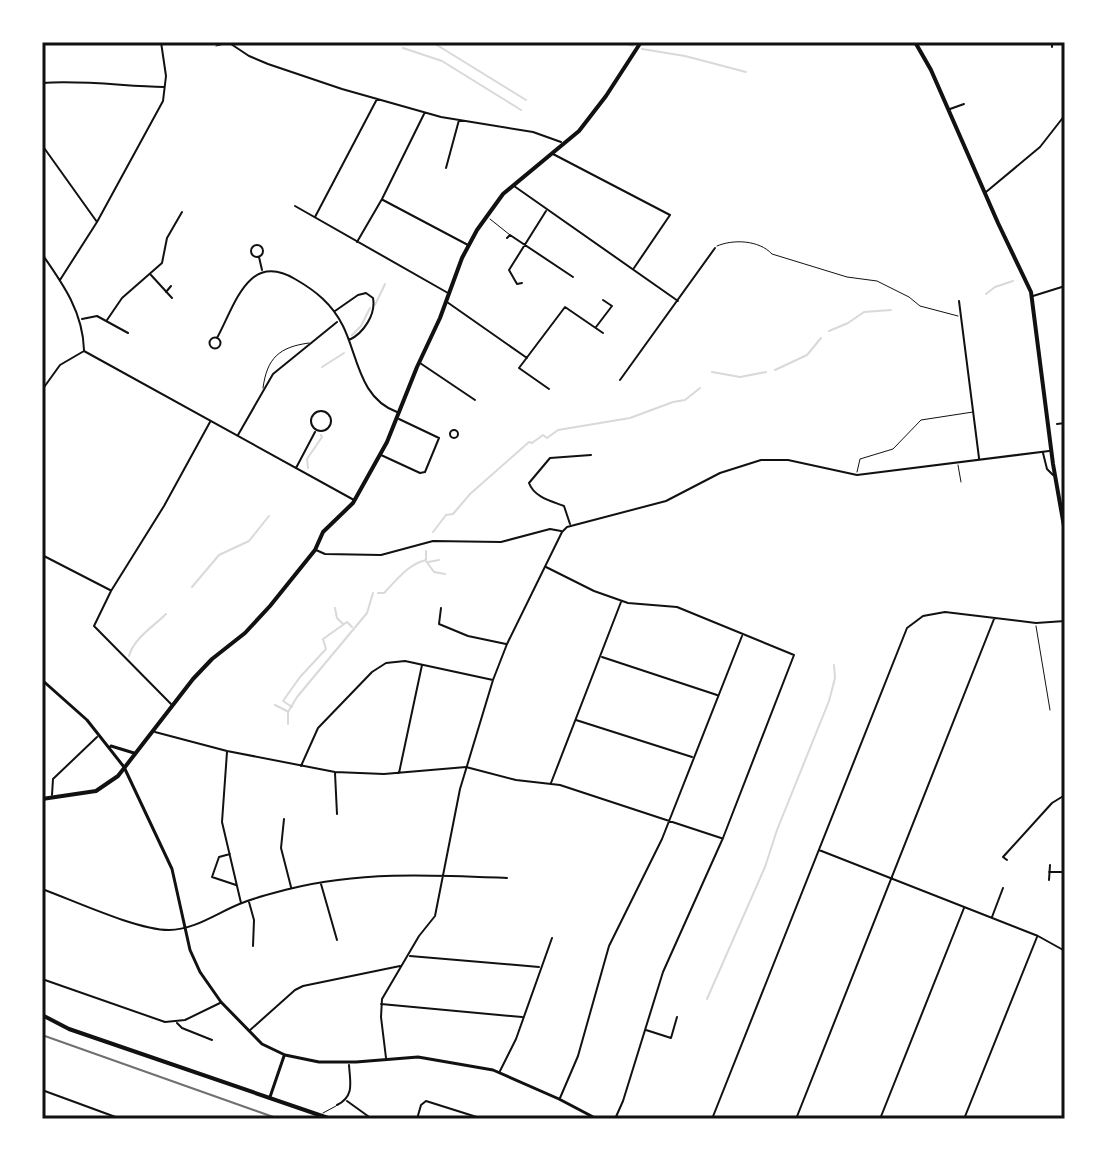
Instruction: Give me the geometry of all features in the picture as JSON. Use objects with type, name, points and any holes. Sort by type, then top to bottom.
[{"type":"main road","points":[[42,799],[100,789],[118,776],[203,668],[260,617],[315,550],[323,532],[355,500],[398,416],[468,245],[498,199],[567,143],[595,112],[641,42]]},
{"type":"main road","points":[[915,42],[931,70],[1032,296],[1054,476],[1065,532]]},
{"type":"main road","points":[[42,1015],[69,1029],[329,1118]]},
{"type":"street","points":[[60,280],[97,222],[163,101],[166,67],[161,42]]},
{"type":"street","points":[[228,42],[268,64],[357,93],[425,113],[533,132],[567,143]]},
{"type":"street","points":[[42,83],[88,82],[165,87]]},
{"type":"street","points":[[314,217],[378,98]]},
{"type":"street","points":[[948,110],[964,104]]},
{"type":"street","points":[[357,242],[425,113]]},
{"type":"street","points":[[984,192],[1040,147],[1065,115]]},
{"type":"street","points":[[446,168],[459,119]]},
{"type":"street","points":[[42,145],[97,222]]},
{"type":"street","points":[[553,154],[670,215],[633,269]]},
{"type":"street","points":[[513,185],[678,301]]},
{"type":"street","points":[[382,199],[468,245]]},
{"type":"street","points":[[295,206],[449,293]]},
{"type":"street","points":[[518,285],[509,270],[547,209]]},
{"type":"street","points":[[107,320],[122,298],[164,259],[166,242],[182,212]]},
{"type":"street","points":[[165,222],[173,226]]},
{"type":"street","points":[[508,236],[573,277]]},
{"type":"street","points":[[620,380],[715,248]]},
{"type":"street","points":[[42,254],[60,280],[80,320],[84,351]]},
{"type":"street","points":[[259,257],[262,271]]},
{"type":"street","points":[[217,338],[246,284],[262,271],[286,274],[317,292],[334,312],[356,368],[385,406],[439,439]]},
{"type":"street","points":[[563,276],[566,272]]},
{"type":"street","points":[[150,275],[172,298]]},
{"type":"street","points":[[166,293],[171,286]]},
{"type":"street","points":[[1032,296],[1065,286]]},
{"type":"street","points":[[334,312],[361,294],[366,293],[373,298],[373,308],[366,324],[357,336],[347,341]]},
{"type":"street","points":[[595,328],[612,306],[603,300]]},
{"type":"street","points":[[959,301],[979,459]]},
{"type":"street","points":[[446,302],[527,358]]},
{"type":"street","points":[[549,389],[519,368],[565,307],[603,333]]},
{"type":"street","points":[[80,320],[93,315],[128,333]]},
{"type":"street","points":[[237,436],[273,374],[339,320]]},
{"type":"street","points":[[120,335],[123,330]]},
{"type":"street","points":[[42,390],[60,365],[84,351]]},
{"type":"street","points":[[84,351],[355,500]]},
{"type":"street","points":[[419,363],[475,400]]},
{"type":"street","points":[[327,411],[331,417],[326,428],[322,432],[315,431],[311,424],[316,413],[327,411]]},
{"type":"street","points":[[172,705],[95,629],[96,619],[211,421]]},
{"type":"street","points":[[1057,424],[1065,423]]},
{"type":"street","points":[[296,468],[315,431]]},
{"type":"street","points":[[380,455],[423,474],[439,439],[450,435]]},
{"type":"street","points":[[1043,451],[1047,469],[1054,476]]},
{"type":"street","points":[[386,1059],[381,1004],[384,994],[419,936],[435,916],[466,767],[493,680],[507,644],[562,532],[570,525],[666,501],[720,473],[758,460],[788,460],[857,475],[1051,451]]},
{"type":"street","points":[[570,525],[564,506],[543,498],[530,488],[529,483],[550,458],[591,455]]},
{"type":"street","points":[[315,550],[325,554],[381,555],[433,541],[501,542],[550,529],[562,532]]},
{"type":"street","points":[[42,555],[111,591]]},
{"type":"street","points":[[546,566],[594,591],[642,605],[677,607],[794,655],[723,838],[663,972],[615,1119]]},
{"type":"street","points":[[551,784],[622,600]]},
{"type":"street","points":[[441,608],[439,624],[468,636],[507,644]]},
{"type":"street","points":[[712,1119],[907,628],[923,616],[935,612],[1036,623],[1065,621]]},
{"type":"street","points":[[796,1119],[994,618]]},
{"type":"street","points":[[559,1099],[578,1056],[609,946],[669,821],[743,634]]},
{"type":"street","points":[[601,657],[718,695]]},
{"type":"street","points":[[300,767],[318,728],[372,672],[391,661],[405,661],[493,680]]},
{"type":"street","points":[[399,774],[422,665]]},
{"type":"street","points":[[42,680],[73,706],[108,744],[124,767],[172,869],[195,963],[221,1002],[248,1032],[268,1048],[319,1062],[418,1057],[500,1072],[597,1119]]},
{"type":"street","points":[[575,719],[694,758]]},
{"type":"street","points":[[153,731],[227,751],[335,772],[399,774],[466,767],[516,780],[551,784],[723,838]]},
{"type":"street","points":[[52,796],[50,787],[53,779],[100,735]]},
{"type":"street","points":[[108,744],[134,753]]},
{"type":"street","points":[[227,751],[222,813],[241,903]]},
{"type":"street","points":[[335,772],[337,814]]},
{"type":"street","points":[[1007,860],[1003,857],[1052,803],[1065,795]]},
{"type":"street","points":[[337,807],[343,807]]},
{"type":"street","points":[[284,819],[281,848],[291,889]]},
{"type":"street","points":[[818,849],[1038,936],[1065,951]]},
{"type":"street","points":[[230,854],[219,857],[212,877],[237,885]]},
{"type":"street","points":[[1049,880],[1050,865]]},
{"type":"street","points":[[1049,872],[1065,872]]},
{"type":"street","points":[[42,889],[145,927],[165,930],[186,928],[241,903],[321,883],[364,877],[507,878]]},
{"type":"street","points":[[321,883],[337,940]]},
{"type":"street","points":[[992,918],[1003,888]]},
{"type":"street","points":[[248,901],[254,920],[253,946]]},
{"type":"street","points":[[880,1119],[964,907]]},
{"type":"street","points":[[964,1119],[1038,936]]},
{"type":"street","points":[[500,1072],[552,938]]},
{"type":"street","points":[[409,956],[542,968]]},
{"type":"street","points":[[248,1032],[303,986],[402,966]]},
{"type":"street","points":[[42,979],[162,1022],[177,1023],[221,1002]]},
{"type":"street","points":[[381,1004],[523,1017]]},
{"type":"street","points":[[645,1030],[671,1038],[677,1017]]},
{"type":"street","points":[[177,1023],[182,1028],[209,1037]]},
{"type":"street","points":[[270,1097],[285,1055]]},
{"type":"street","points":[[337,1105],[351,1094],[349,1062]]},
{"type":"street","points":[[42,1090],[121,1119]]},
{"type":"street","points":[[346,1100],[372,1119]]},
{"type":"street","points":[[417,1119],[421,1105],[426,1101],[483,1119]]},
{"type":"lane","points":[[216,46],[228,42]]},
{"type":"lane","points":[[490,219],[508,236]]},
{"type":"lane","points":[[715,248],[734,240],[767,249],[772,254],[847,277],[877,281],[924,308],[961,316]]},
{"type":"lane","points":[[263,388],[270,361],[290,346],[311,342]]},
{"type":"lane","points":[[290,346],[296,354]]},
{"type":"lane","points":[[266,368],[273,374]]},
{"type":"lane","points":[[857,475],[860,459],[893,449],[921,420],[973,412]]},
{"type":"lane","points":[[957,462],[961,482]]},
{"type":"lane","points":[[1036,623],[1036,639],[1050,710]]},
{"type":"lane","points":[[314,1119],[337,1105]]},
{"type":"waterway","points":[[432,42],[526,100]]},
{"type":"waterway","points":[[621,42],[633,46]]},
{"type":"waterway","points":[[403,48],[442,61],[521,110]]},
{"type":"waterway","points":[[642,49],[685,56],[746,72]]},
{"type":"waterway","points":[[986,294],[995,287],[1013,281]]},
{"type":"waterway","points":[[375,305],[385,284]]},
{"type":"waterway","points":[[352,335],[361,326],[370,308]]},
{"type":"waterway","points":[[829,331],[864,312],[891,310]]},
{"type":"waterway","points":[[775,370],[807,355],[821,338]]},
{"type":"waterway","points":[[322,367],[344,353]]},
{"type":"waterway","points":[[712,372],[740,377],[766,372]]},
{"type":"waterway","points":[[433,532],[446,515],[453,514],[470,494],[529,442],[543,435],[547,438],[558,430],[630,418],[685,400],[700,388]]},
{"type":"waterway","points":[[308,468],[307,459],[321,435]]},
{"type":"waterway","points":[[192,587],[219,555],[249,541],[269,516]]},
{"type":"waterway","points":[[378,593],[384,593],[408,569],[426,560],[426,551]]},
{"type":"waterway","points":[[428,562],[439,560]]},
{"type":"waterway","points":[[426,561],[434,572],[445,574]]},
{"type":"waterway","points":[[288,724],[288,712],[297,697],[367,613],[373,593]]},
{"type":"waterway","points":[[335,608],[337,618],[343,624]]},
{"type":"waterway","points":[[129,656],[139,638],[166,614]]},
{"type":"waterway","points":[[292,707],[283,701],[326,649],[323,639],[347,622],[352,627]]},
{"type":"waterway","points":[[707,999],[765,867],[829,701],[835,678],[834,665]]},
{"type":"waterway","points":[[275,705],[287,711]]},
{"type":"railway","points":[[42,1035],[279,1119]]}]
